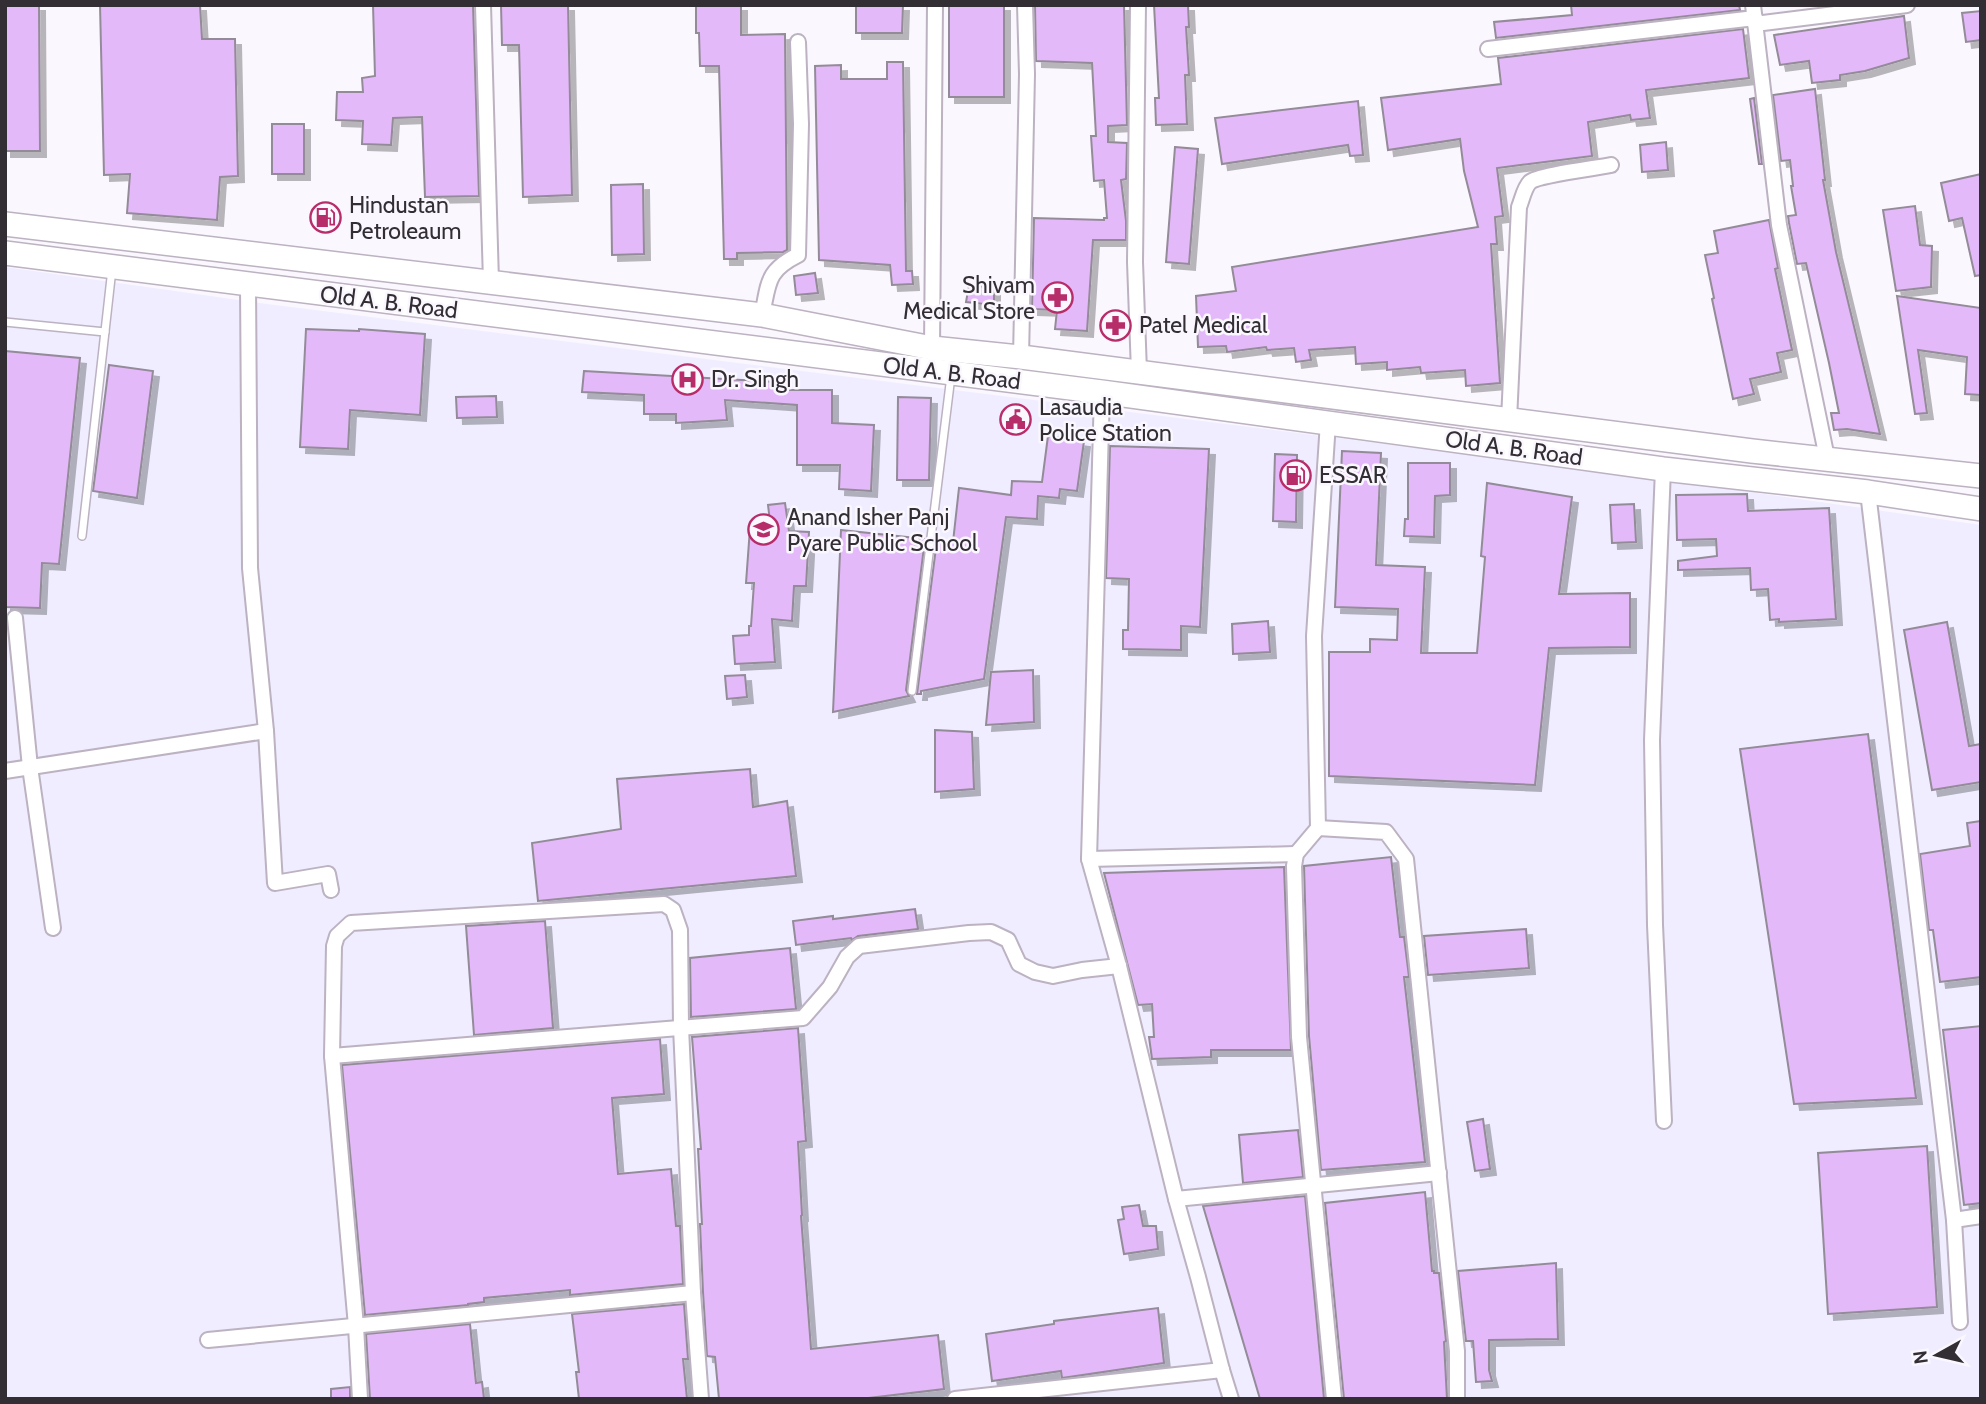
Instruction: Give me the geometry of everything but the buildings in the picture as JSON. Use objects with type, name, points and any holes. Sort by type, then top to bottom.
[{"type":"main road","name":"Old A. B. Road","points":[[5,224],[762,315],[932,348],[1021,357],[1752,452],[1981,476]]},
{"type":"main road","name":"Old A. B. Road","points":[[5,253],[1102,392],[1663,469],[1868,492],[1981,509]]},
{"type":"street","points":[[483,5],[491,282]]},
{"type":"street","points":[[932,348],[934,5]]},
{"type":"street","points":[[1021,357],[1027,74],[1025,5]]},
{"type":"street","points":[[1138,5],[1135,262],[1139,372]]},
{"type":"street","points":[[1488,49],[1755,16],[1908,5]]},
{"type":"street","points":[[1755,16],[1779,225],[1827,458]]},
{"type":"street","points":[[762,315],[770,276],[779,265],[798,255],[798,42]]},
{"type":"street","points":[[1509,420],[1519,207],[1525,191],[1530,182],[1542,177],[1611,165]]},
{"type":"street","points":[[248,285],[250,568],[266,731],[275,883],[328,874],[331,890]]},
{"type":"street","points":[[1102,392],[1089,859],[1119,967],[1176,1199],[1231,1399]]},
{"type":"street","points":[[1328,422],[1314,636],[1318,828],[1296,854],[1294,866],[1299,1037],[1335,1399]]},
{"type":"street","points":[[1663,469],[1652,740],[1655,925],[1664,1121]]},
{"type":"street","points":[[1868,492],[1954,1220],[1961,1322]]},
{"type":"street","points":[[15,618],[30,767],[53,928]]},
{"type":"street","points":[[5,771],[266,731]]},
{"type":"street","points":[[1318,828],[1386,832],[1406,859],[1457,1351],[1457,1399]]},
{"type":"street","points":[[1089,859],[1296,854]]},
{"type":"street","points":[[360,1399],[356,1326],[331,1056],[334,946],[337,936],[351,923],[664,904],[673,910],[680,930],[681,1027],[693,1293],[701,1399]]},
{"type":"street","points":[[331,1056],[803,1018],[830,987],[846,957],[859,946],[884,942],[991,933],[1008,940],[1019,964],[1035,972],[1053,976],[1119,967]]},
{"type":"street","points":[[1176,1199],[1439,1173]]},
{"type":"street","points":[[1954,1220],[1981,1216]]},
{"type":"street","points":[[208,1340],[693,1293]]},
{"type":"street","points":[[955,1399],[1222,1370]]},
{"type":"lane","points":[[82,536],[113,266]]},
{"type":"lane","points":[[5,322],[105,332]]},
{"type":"lane","points":[[912,691],[951,373]]},
{"type":"shaded area","points":[[5,267],[267,304],[1609,472],[1981,525],[1981,1399],[5,1399]]},
{"type":"place","name":"Hindustan Petroleaum","points":[[326,218]]},
{"type":"place","name":"Shivam Medical Store","points":[[1058,298]]},
{"type":"place","name":"Patel Medical","points":[[1116,325]]},
{"type":"place","name":"Dr. Singh","points":[[688,379]]},
{"type":"place","name":"Lasaudia Police Station","points":[[1016,420]]},
{"type":"place","name":"ESSAR","points":[[1296,475]]},
{"type":"place","name":"Anand Isher Panj Pyare Public School","points":[[764,530]]}]
